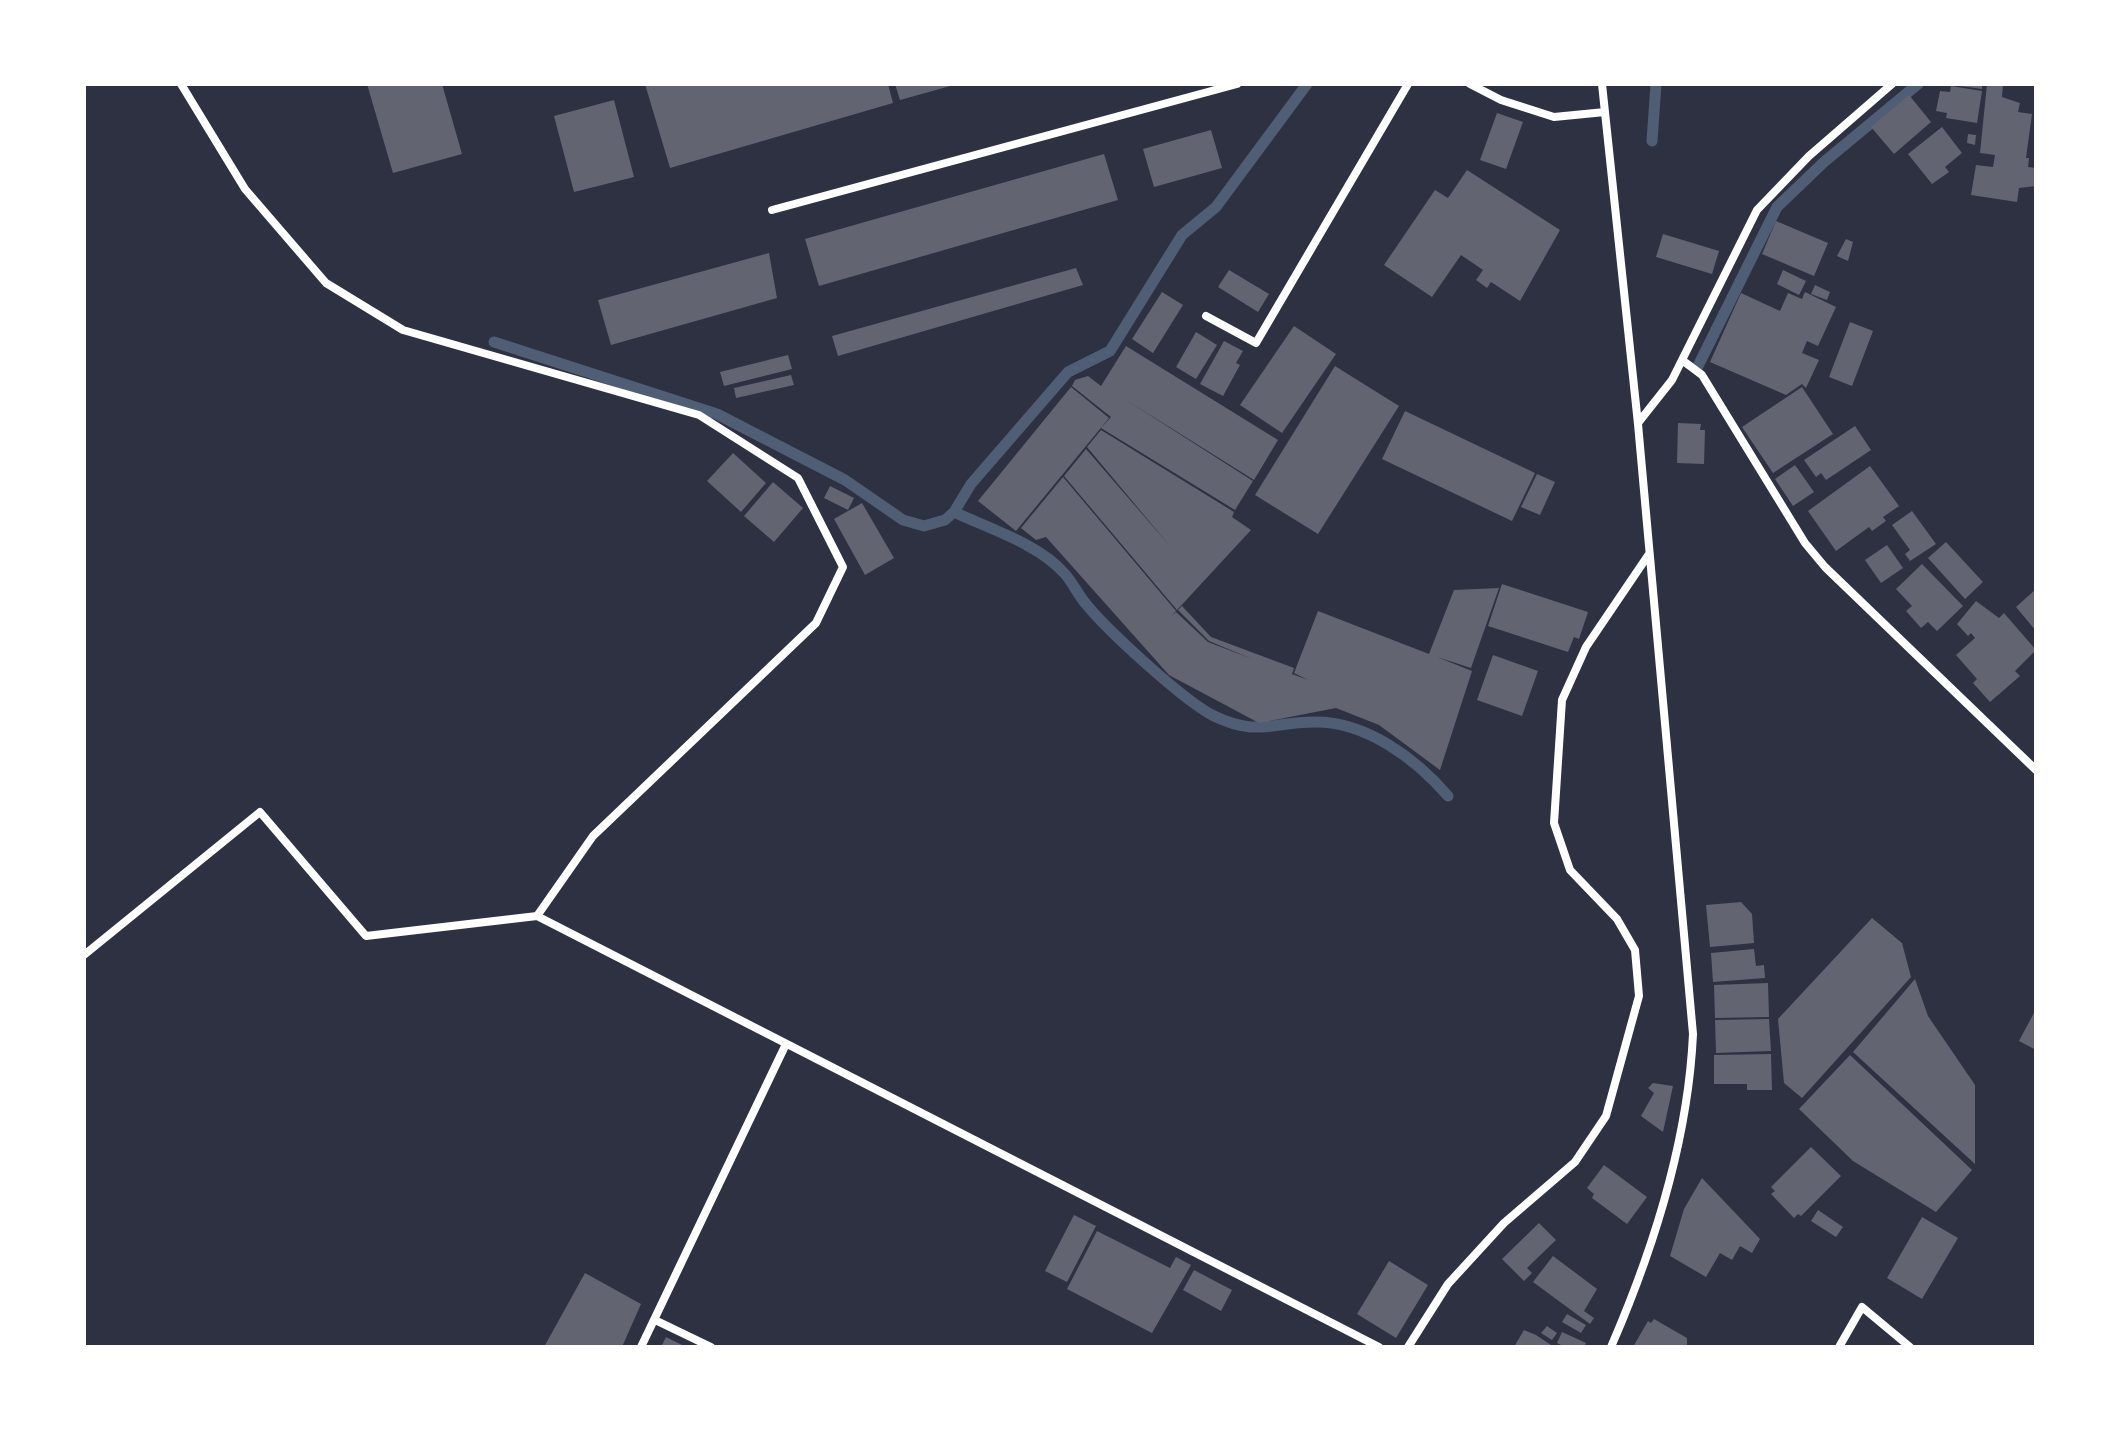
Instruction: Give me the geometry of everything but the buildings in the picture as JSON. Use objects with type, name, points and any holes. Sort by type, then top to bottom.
[{"type":"street","points":[[181,84],[245,189],[326,283],[403,330],[699,415],[798,478],[843,567],[816,623],[593,836],[537,916]]},
{"type":"street","points":[[772,210],[1237,84]]},
{"type":"street","points":[[1206,316],[1256,343],[1408,84]]},
{"type":"street","points":[[1470,84],[1501,100],[1554,117],[1605,112]]},
{"type":"street","points":[[1602,84],[1638,424],[1693,1034],[1691,1079],[1676,1150],[1648,1255],[1611,1347]]},
{"type":"street","points":[[1638,424],[1672,380],[1757,210],[1809,156],[1892,84]]},
{"type":"street","points":[[1682,360],[1702,375],[1805,543],[1825,567],[2036,770]]},
{"type":"street","points":[[1408,1347],[1448,1284],[1504,1223],[1575,1162],[1606,1116],[1639,996],[1635,950],[1617,919],[1570,870],[1554,823],[1562,700],[1586,647],[1649,553]]},
{"type":"street","points":[[84,955],[260,812],[366,936],[537,916],[1379,1347]]},
{"type":"street","points":[[641,1347],[786,1044]]},
{"type":"street","points":[[1839,1347],[1862,1307],[1910,1347]]},
{"type":"street","points":[[655,1320],[711,1347]]},
{"type":"waterway","points":[[494,342],[717,414],[845,480],[903,520],[924,526],[945,520],[954,512],[971,484],[1068,372],[1110,351],[1182,235],[1216,207],[1307,84]]},
{"type":"waterway","points":[[1652,141],[1656,84]]},
{"type":"waterway","points":[[1697,368],[1777,207],[1824,162],[1918,84]]},
{"type":"waterway","points":[[954,512],[1013,538],[1054,563],[1086,604],[1128,647],[1184,696],[1214,716],[1242,726],[1314,722],[1352,728],[1371,735],[1405,756],[1448,796]]}]
